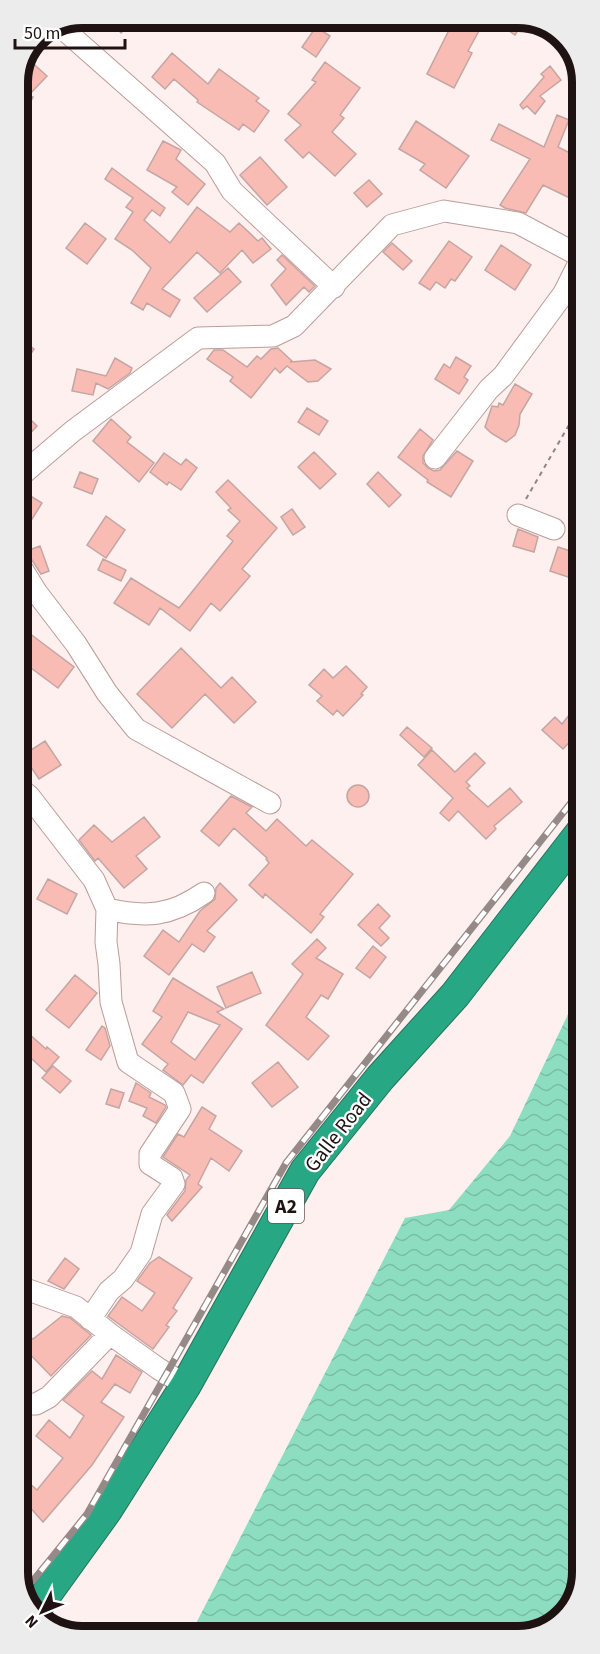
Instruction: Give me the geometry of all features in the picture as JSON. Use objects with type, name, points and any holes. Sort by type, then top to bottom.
[{"type":"highway","name":"Galle Road","points":[[40,1604],[107,1510],[186,1385],[306,1171],[380,1078],[455,995],[572,844]]},
{"type":"street","points":[[65,31],[215,163],[232,191],[334,287]]},
{"type":"street","points":[[29,469],[73,430],[198,338],[273,336],[294,326],[392,225],[444,211],[518,223],[572,252]]},
{"type":"street","points":[[435,458],[489,389],[503,376],[564,293],[572,277]]},
{"type":"street","points":[[518,515],[554,529]]},
{"type":"street","points":[[29,580],[76,644],[107,693],[136,729],[270,803]]},
{"type":"street","points":[[29,796],[94,880],[107,909],[106,942],[111,1002],[128,1062],[174,1093],[180,1109],[150,1154],[150,1164],[172,1179],[174,1184],[152,1214],[141,1253],[123,1279],[109,1290],[90,1319]]},
{"type":"street","points":[[107,909],[131,914],[165,912],[186,906],[204,893]]},
{"type":"street","points":[[28,1290],[76,1307],[159,1369],[186,1385]]},
{"type":"street","points":[[28,1404],[36,1404],[49,1397],[110,1334]]},
{"type":"path","points":[[518,515],[572,420]]},
{"type":"water","points":[[572,1006],[572,1571],[566,1595],[556,1610],[541,1620],[517,1626],[195,1625],[405,1218],[449,1210],[510,1136]]},
{"type":"building","points":[[117,28],[127,28],[121,33]]},
{"type":"building","points":[[315,29],[330,36],[316,57],[302,47]]},
{"type":"building","points":[[450,29],[480,29],[468,51],[472,53],[454,88],[427,74]]},
{"type":"building","points":[[506,29],[519,29],[515,35]]},
{"type":"building","points":[[172,53],[208,84],[219,69],[259,98],[256,101],[269,111],[254,132],[243,124],[239,130],[197,102],[198,100],[174,79],[165,89],[152,77]]},
{"type":"building","points":[[325,62],[360,88],[340,115],[344,118],[332,132],[356,154],[335,176],[309,152],[303,158],[285,140],[301,125],[288,114],[316,82],[312,80]]},
{"type":"building","points":[[32,63],[47,76],[29,95],[33,97],[29,105],[29,79]]},
{"type":"building","points":[[550,66],[561,80],[540,96],[545,101],[535,114],[527,106],[523,109],[520,105],[544,77],[541,74]]},
{"type":"building","points":[[557,115],[569,120],[558,147],[572,154],[572,199],[543,185],[526,213],[500,205],[530,159],[491,140],[499,124],[544,147]]},
{"type":"building","points":[[416,121],[469,156],[446,188],[420,170],[425,164],[399,149]]},
{"type":"building","points":[[163,141],[181,150],[176,159],[205,184],[188,205],[172,192],[177,187],[147,170]]},
{"type":"building","points":[[260,157],[287,187],[267,205],[240,175]]},
{"type":"building","points":[[112,168],[165,208],[160,216],[152,210],[144,220],[170,243],[197,207],[230,232],[239,223],[258,241],[262,238],[271,249],[253,263],[242,250],[220,273],[197,252],[162,289],[180,300],[170,317],[147,303],[143,310],[131,303],[151,268],[132,250],[115,239],[133,212],[126,207],[133,198],[105,179]]},
{"type":"building","points":[[369,180],[382,194],[367,207],[354,193]]},
{"type":"building","points":[[85,223],[106,239],[87,264],[66,248]]},
{"type":"building","points":[[449,241],[472,257],[455,281],[451,279],[445,288],[436,282],[430,290],[419,283]]},
{"type":"building","points":[[392,243],[412,261],[403,270],[383,252]]},
{"type":"building","points":[[501,245],[531,265],[515,290],[485,270]]},
{"type":"building","points":[[282,255],[315,286],[309,292],[304,287],[286,305],[271,285],[286,269],[277,260]]},
{"type":"building","points":[[228,268],[241,282],[207,312],[194,298]]},
{"type":"building","points":[[29,345],[34,349],[29,357]]},
{"type":"building","points":[[278,348],[292,361],[290,362],[315,360],[331,369],[318,381],[308,382],[287,366],[280,373],[275,368],[251,398],[230,381],[233,377],[207,359],[214,350],[223,350],[247,367],[257,356],[261,359],[271,349]]},
{"type":"building","points":[[456,357],[471,366],[464,377],[468,380],[459,394],[435,379],[444,364],[450,368]]},
{"type":"building","points":[[115,358],[132,368],[130,373],[108,389],[96,383],[93,395],[72,391],[77,369],[106,376]]},
{"type":"building","points":[[515,384],[532,394],[520,414],[515,435],[506,442],[485,427],[492,406],[498,407],[499,403],[503,405]]},
{"type":"building","points":[[307,408],[328,421],[319,435],[298,422]]},
{"type":"building","points":[[29,418],[37,426],[29,435]]},
{"type":"building","points":[[111,419],[131,437],[127,442],[154,463],[139,482],[93,441]]},
{"type":"building","points":[[420,429],[433,440],[423,456],[423,463],[428,468],[434,471],[440,470],[457,451],[473,461],[451,497],[427,482],[428,480],[398,457]]},
{"type":"building","points":[[314,452],[336,474],[320,489],[298,467]]},
{"type":"building","points":[[164,453],[181,465],[186,459],[197,468],[181,490],[169,482],[167,485],[150,472]]},
{"type":"building","points":[[80,472],[98,479],[92,494],[74,487]]},
{"type":"building","points":[[378,472],[401,495],[389,507],[367,484]]},
{"type":"building","points":[[228,480],[277,528],[242,569],[250,576],[220,611],[211,603],[190,631],[160,608],[149,625],[114,603],[131,578],[179,608],[233,541],[227,536],[240,521],[228,510],[231,508],[216,492]]},
{"type":"building","points":[[29,495],[42,503],[29,524]]},
{"type":"building","points":[[292,509],[305,527],[293,535],[281,517]]},
{"type":"building","points":[[106,516],[125,530],[106,558],[87,545]]},
{"type":"building","points":[[518,529],[538,537],[534,552],[513,546]]},
{"type":"building","points":[[40,546],[49,571],[41,574],[29,556],[29,550]]},
{"type":"building","points":[[558,547],[572,551],[572,578],[550,571]]},
{"type":"building","points":[[103,559],[126,570],[121,581],[98,570]]},
{"type":"building","points":[[29,633],[74,667],[58,688],[29,666]]},
{"type":"building","points":[[181,648],[221,688],[232,677],[256,702],[234,723],[205,694],[172,728],[137,694]]},
{"type":"building","points":[[346,666],[367,687],[361,694],[363,695],[343,716],[337,710],[333,715],[317,701],[322,696],[309,685],[324,669],[333,678]]},
{"type":"building","points":[[572,711],[572,740],[563,749],[542,730],[555,717],[562,724]]},
{"type":"building","points":[[407,727],[432,748],[424,757],[400,735]]},
{"type":"building","points":[[45,741],[61,765],[39,779],[29,763],[29,751]]},
{"type":"building","points":[[432,750],[455,772],[475,753],[485,763],[466,782],[470,786],[467,788],[488,807],[510,788],[522,802],[494,826],[496,829],[486,839],[458,811],[449,821],[440,813],[453,798],[418,765]]},
{"type":"building","points":[[358,785],[366,788],[369,796],[366,804],[358,807],[350,804],[347,796],[350,788]]},
{"type":"building","points":[[231,796],[252,807],[246,813],[266,831],[277,819],[306,846],[312,840],[353,874],[320,914],[324,917],[311,933],[265,894],[263,898],[249,885],[269,863],[267,858],[234,828],[219,846],[201,831]]},
{"type":"building","points":[[144,817],[160,837],[136,856],[147,869],[124,888],[98,858],[95,861],[79,840],[94,825],[112,842]]},
{"type":"building","points":[[48,879],[77,894],[67,914],[37,899]]},
{"type":"building","points":[[220,883],[237,900],[207,931],[215,937],[204,952],[192,944],[169,975],[144,956],[163,930],[179,942],[200,911],[215,899],[216,888]]},
{"type":"building","points":[[378,904],[390,916],[379,928],[389,938],[381,946],[358,925]]},
{"type":"building","points":[[317,939],[326,948],[316,958],[343,974],[328,999],[321,995],[306,1017],[329,1036],[308,1060],[266,1025],[303,974],[292,964]]},
{"type":"building","points":[[373,946],[386,957],[370,978],[356,968]]},
{"type":"building","points":[[252,972],[261,993],[226,1008],[217,987]]},
{"type":"building","points":[[75,975],[97,993],[69,1028],[46,1010]]},
{"type":"building","points":[[173,978],[224,1009],[217,1012],[242,1029],[203,1083],[191,1075],[183,1085],[163,1070],[168,1064],[142,1044],[162,1017],[153,1011]],"holes":[[[188,1012],[220,1025],[195,1060],[171,1042]]]},
{"type":"building","points":[[102,1026],[105,1028],[110,1046],[101,1060],[86,1050]]},
{"type":"building","points":[[28,1033],[59,1057],[46,1072],[28,1056]]},
{"type":"building","points":[[278,1062],[298,1087],[272,1107],[252,1083]]},
{"type":"building","points":[[53,1066],[71,1081],[60,1093],[42,1078]]},
{"type":"building","points":[[136,1083],[151,1093],[149,1097],[166,1107],[156,1123],[143,1116],[147,1108],[129,1101]]},
{"type":"building","points":[[111,1089],[124,1093],[119,1108],[106,1104]]},
{"type":"building","points":[[202,1107],[216,1116],[209,1129],[242,1151],[229,1171],[211,1158],[198,1184],[202,1187],[172,1221],[167,1215],[185,1191],[186,1180],[190,1175],[163,1157],[178,1134],[184,1137]]},
{"type":"building","points":[[159,1257],[192,1278],[173,1308],[177,1311],[166,1325],[169,1327],[153,1349],[108,1316],[122,1297],[142,1311],[155,1293],[137,1281],[150,1263]]},
{"type":"building","points":[[65,1258],[79,1269],[64,1289],[48,1281]]},
{"type":"building","points":[[62,1316],[70,1318],[91,1335],[51,1376],[28,1352],[28,1335],[33,1339]]},
{"type":"building","points":[[116,1355],[142,1372],[130,1393],[115,1384],[101,1402],[124,1417],[92,1465],[43,1522],[28,1505],[28,1482],[37,1490],[63,1458],[36,1436],[49,1420],[70,1438],[84,1416],[63,1400],[92,1371],[102,1379]]},
{"type":"railway","points":[[30,1584],[87,1514],[286,1163],[572,801]]}]
